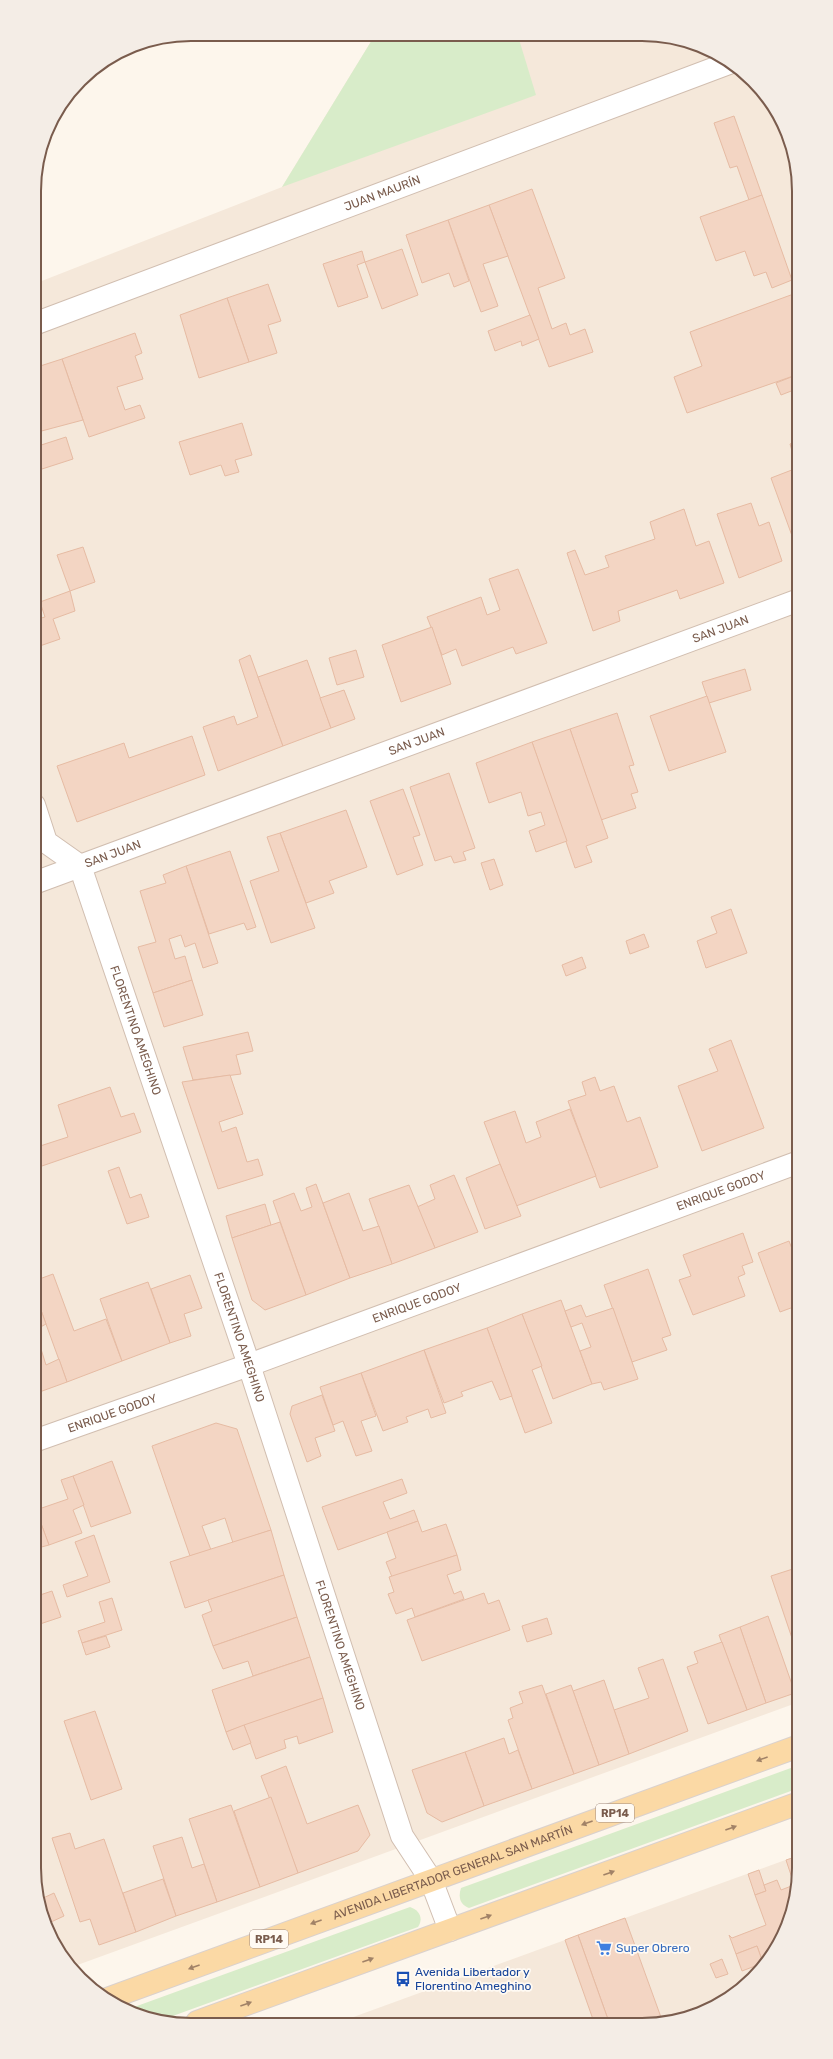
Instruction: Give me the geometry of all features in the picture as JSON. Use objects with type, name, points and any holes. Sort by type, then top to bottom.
[{"type":"main road","name":"AVENIDA LIBERTADOR GENERAL SAN MARTÍN","points":[[114,1997],[792,1749]]},
{"type":"main road","points":[[207,2018],[792,1806]]},
{"type":"street","name":"JUAN MAURÍN","points":[[41,321],[724,65]]},
{"type":"street","name":"SAN JUAN","points":[[41,880],[792,603]]},
{"type":"street","points":[[41,827],[46,842],[80,866]]},
{"type":"street","name":"FLORENTINO AMEGHINO","points":[[80,866],[249,1365],[402,1836],[431,1880],[450,1930]]},
{"type":"street","name":"ENRIQUE GODOY","points":[[41,1439],[249,1365],[792,1165]]},
{"type":"shaded area","points":[[371,41],[652,41],[681,46],[708,56],[741,78],[755,92],[767,108],[781,134],[787,152],[792,181],[792,1705],[77,1965],[61,1943],[52,1925],[46,1907],[41,1878],[41,281],[282,187]]},
{"type":"shaded area","points":[[792,1858],[792,1878],[787,1907],[781,1925],[772,1943],[755,1967],[741,1981],[717,1998],[699,2007],[681,2013],[661,2017],[625,1918]]},
{"type":"shaded area","points":[[565,1940],[593,2018],[351,2018]]},
{"type":"green space","points":[[371,41],[520,41],[536,95],[282,187]]},
{"type":"green space","points":[[792,1768],[792,1791],[469,1908],[466,1907],[460,1900],[461,1888]]},
{"type":"green space","points":[[410,1907],[416,1910],[420,1915],[421,1920],[418,1927],[171,2017],[134,2007]]},
{"type":"building","points":[[734,116],[762,195],[749,200],[737,166],[730,168],[714,123]]},
{"type":"building","points":[[532,189],[565,278],[538,288],[552,329],[566,323],[570,335],[585,329],[593,352],[549,367],[489,205]]},
{"type":"building","points":[[762,195],[792,280],[772,288],[766,272],[754,276],[745,251],[716,261],[700,217]]},
{"type":"building","points":[[489,205],[508,256],[483,264],[498,306],[481,312],[448,220]]},
{"type":"building","points":[[448,220],[469,281],[454,287],[449,273],[422,283],[406,235]]},
{"type":"building","points":[[402,249],[418,295],[382,309],[365,262]]},
{"type":"building","points":[[362,251],[365,262],[357,265],[368,297],[338,307],[323,264]]},
{"type":"building","points":[[268,284],[281,321],[268,325],[277,353],[249,362],[227,298]]},
{"type":"building","points":[[792,295],[792,376],[687,413],[674,377],[702,366],[690,332]]},
{"type":"building","points":[[227,298],[249,362],[199,378],[180,315]]},
{"type":"building","points":[[530,315],[539,339],[522,346],[521,341],[495,351],[488,331]]},
{"type":"building","points":[[135,333],[142,353],[135,356],[143,379],[117,387],[125,410],[140,405],[145,418],[89,437],[62,359]]},
{"type":"building","points":[[62,359],[83,420],[41,431],[41,366]]},
{"type":"building","points":[[792,377],[792,391],[781,395],[776,383]]},
{"type":"building","points":[[242,423],[252,455],[235,460],[239,472],[225,476],[221,465],[190,475],[179,442]]},
{"type":"building","points":[[66,437],[73,459],[42,469],[41,445]]},
{"type":"building","points":[[792,470],[792,536],[771,478]]},
{"type":"building","points":[[751,503],[759,526],[769,522],[782,561],[739,578],[717,514]]},
{"type":"building","points":[[684,509],[696,546],[709,541],[724,583],[680,599],[677,590],[618,611],[620,621],[593,631],[567,553],[575,550],[585,575],[609,567],[605,556],[655,539],[650,522]]},
{"type":"building","points":[[83,547],[95,582],[70,591],[57,555]]},
{"type":"building","points":[[518,569],[547,643],[516,654],[513,647],[462,666],[456,649],[442,655],[427,617],[481,597],[487,615],[500,610],[489,579]]},
{"type":"building","points":[[70,591],[75,611],[53,619],[60,639],[41,646],[41,618],[45,617],[41,602]]},
{"type":"building","points":[[432,627],[451,684],[401,702],[382,645]]},
{"type":"building","points":[[356,650],[364,677],[337,685],[329,658]]},
{"type":"building","points":[[250,655],[283,746],[218,771],[203,727],[234,716],[237,725],[258,717],[239,660]]},
{"type":"building","points":[[307,660],[331,728],[283,746],[258,677]]},
{"type":"building","points":[[745,669],[751,690],[709,703],[702,682]]},
{"type":"building","points":[[344,690],[355,719],[331,728],[320,698]]},
{"type":"building","points":[[707,696],[726,752],[669,771],[650,716]]},
{"type":"building","points":[[617,713],[634,765],[629,766],[638,792],[631,794],[636,808],[601,820],[570,729]]},
{"type":"building","points":[[570,729],[608,838],[586,846],[592,862],[575,868],[532,742]]},
{"type":"building","points":[[192,736],[205,775],[77,822],[57,766],[124,743],[129,758]]},
{"type":"building","points":[[532,742],[567,841],[536,852],[529,831],[545,825],[541,812],[528,816],[521,792],[489,803],[476,763]]},
{"type":"building","points":[[449,773],[475,848],[463,852],[466,860],[454,863],[451,856],[435,861],[410,787]]},
{"type":"building","points":[[403,789],[420,835],[413,837],[423,865],[397,875],[370,801]]},
{"type":"building","points":[[346,810],[367,867],[329,881],[334,893],[306,903],[280,833]]},
{"type":"building","points":[[280,833],[315,928],[271,943],[250,881],[279,871],[267,837]]},
{"type":"building","points":[[230,851],[256,927],[247,930],[244,923],[209,934],[186,866]]},
{"type":"building","points":[[494,859],[503,885],[490,890],[481,863]]},
{"type":"building","points":[[186,866],[218,963],[203,968],[195,943],[185,947],[181,935],[169,939],[175,959],[185,956],[192,980],[153,993],[138,947],[156,942],[140,891],[166,883],[163,875]]},
{"type":"building","points":[[731,909],[747,953],[706,968],[697,941],[717,933],[711,917]]},
{"type":"building","points":[[644,934],[649,947],[630,954],[626,941]]},
{"type":"building","points":[[582,957],[586,968],[566,976],[562,965]]},
{"type":"building","points":[[192,980],[203,1015],[164,1027],[153,993]]},
{"type":"building","points":[[248,1032],[253,1051],[236,1055],[241,1074],[193,1080],[183,1047]]},
{"type":"building","points":[[731,1040],[764,1128],[702,1151],[678,1086],[718,1071],[709,1049]]},
{"type":"building","points":[[230,1075],[243,1114],[219,1122],[222,1132],[236,1127],[247,1162],[258,1159],[263,1175],[218,1189],[182,1082]]},
{"type":"building","points":[[595,1077],[600,1091],[614,1086],[627,1122],[640,1117],[658,1167],[600,1188],[568,1101],[586,1095],[582,1082]]},
{"type":"building","points":[[110,1087],[121,1117],[134,1113],[141,1132],[41,1166],[41,1146],[68,1137],[58,1105]]},
{"type":"building","points":[[570,1109],[596,1176],[516,1206],[484,1122],[515,1111],[526,1143],[541,1137],[536,1122]]},
{"type":"building","points":[[500,1164],[521,1216],[485,1229],[466,1178]]},
{"type":"building","points":[[119,1167],[130,1198],[141,1194],[149,1217],[127,1224],[108,1171]]},
{"type":"building","points":[[454,1175],[478,1232],[435,1248],[417,1207],[435,1199],[430,1185]]},
{"type":"building","points":[[316,1184],[350,1278],[306,1295],[273,1201],[294,1193],[301,1211],[312,1207],[306,1188]]},
{"type":"building","points":[[409,1185],[435,1248],[392,1264],[369,1199]]},
{"type":"building","points":[[349,1193],[363,1231],[379,1226],[392,1264],[350,1278],[323,1203]]},
{"type":"building","points":[[265,1204],[271,1225],[232,1238],[226,1216]]},
{"type":"building","points":[[280,1222],[306,1295],[265,1310],[252,1300],[232,1238]]},
{"type":"building","points":[[743,1233],[753,1262],[742,1266],[745,1274],[738,1277],[745,1296],[693,1315],[679,1280],[691,1276],[683,1255]]},
{"type":"building","points":[[789,1241],[792,1249],[792,1308],[780,1312],[758,1253]]},
{"type":"building","points":[[648,1269],[671,1335],[662,1338],[667,1350],[632,1362],[604,1285]]},
{"type":"building","points":[[53,1274],[74,1331],[106,1319],[122,1361],[67,1382],[41,1310],[41,1278]]},
{"type":"building","points":[[190,1275],[202,1308],[184,1314],[191,1336],[170,1343],[151,1289]]},
{"type":"building","points":[[148,1282],[170,1343],[122,1361],[100,1299]]},
{"type":"building","points":[[561,1300],[592,1384],[553,1399],[522,1314]]},
{"type":"building","points":[[581,1305],[586,1317],[613,1308],[638,1379],[604,1390],[601,1382],[592,1384],[580,1351],[591,1347],[582,1323],[571,1327],[565,1311]]},
{"type":"building","points":[[41,1310],[46,1324],[41,1327]]},
{"type":"building","points":[[522,1314],[542,1366],[532,1370],[552,1423],[525,1433],[487,1328]]},
{"type":"building","points":[[487,1328],[512,1396],[500,1400],[492,1381],[461,1392],[463,1396],[444,1403],[424,1350]]},
{"type":"building","points":[[41,1349],[46,1365],[59,1359],[67,1382],[41,1391]]},
{"type":"building","points":[[424,1350],[446,1413],[431,1418],[428,1409],[406,1417],[408,1422],[383,1431],[361,1373]]},
{"type":"building","points":[[361,1373],[376,1416],[361,1421],[372,1451],[356,1456],[343,1421],[333,1425],[320,1387]]},
{"type":"building","points":[[322,1395],[335,1431],[315,1438],[321,1456],[307,1462],[290,1414],[292,1406]]},
{"type":"building","points":[[216,1423],[237,1429],[271,1530],[233,1543],[225,1518],[202,1526],[211,1550],[190,1556],[152,1446]]},
{"type":"building","points":[[112,1461],[131,1513],[91,1527],[73,1476]]},
{"type":"building","points":[[73,1476],[84,1505],[73,1510],[82,1533],[49,1545],[41,1523],[41,1508],[68,1499],[61,1480]]},
{"type":"building","points":[[402,1479],[407,1493],[383,1502],[390,1519],[414,1510],[418,1521],[338,1550],[322,1507]]},
{"type":"building","points":[[418,1521],[422,1532],[446,1524],[457,1555],[392,1577],[386,1562],[396,1558],[387,1532]]},
{"type":"building","points":[[41,1523],[49,1545],[41,1547]]},
{"type":"building","points":[[271,1530],[284,1575],[185,1608],[170,1562]]},
{"type":"building","points":[[94,1535],[110,1582],[67,1597],[63,1585],[88,1576],[75,1542]]},
{"type":"building","points":[[457,1555],[461,1570],[447,1575],[454,1594],[461,1591],[464,1599],[415,1617],[412,1608],[396,1614],[388,1594],[394,1592],[389,1577]]},
{"type":"building","points":[[792,1569],[792,1638],[771,1576]]},
{"type":"building","points":[[284,1575],[297,1617],[213,1646],[202,1615],[212,1611],[208,1600]]},
{"type":"building","points":[[52,1591],[61,1617],[41,1624],[41,1595]]},
{"type":"building","points":[[484,1593],[488,1604],[499,1600],[510,1630],[422,1661],[407,1620]]},
{"type":"building","points":[[112,1598],[122,1630],[82,1643],[78,1631],[105,1622],[99,1602]]},
{"type":"building","points":[[768,1616],[792,1684],[792,1694],[766,1703],[740,1627]]},
{"type":"building","points":[[297,1617],[310,1657],[253,1676],[248,1661],[223,1669],[213,1646]]},
{"type":"building","points":[[547,1618],[552,1634],[527,1642],[522,1626]]},
{"type":"building","points":[[740,1627],[766,1703],[747,1710],[719,1635]]},
{"type":"building","points":[[106,1636],[110,1647],[86,1655],[82,1643]]},
{"type":"building","points":[[722,1642],[747,1710],[708,1724],[687,1667],[698,1663],[694,1652]]},
{"type":"building","points":[[310,1657],[323,1698],[226,1732],[212,1690]]},
{"type":"building","points":[[663,1659],[688,1731],[629,1754],[614,1710],[649,1698],[638,1668]]},
{"type":"building","points":[[604,1680],[629,1754],[599,1765],[573,1691]]},
{"type":"building","points":[[542,1685],[574,1774],[532,1789],[508,1720],[513,1718],[510,1708],[523,1703],[519,1692]]},
{"type":"building","points":[[571,1685],[599,1765],[574,1774],[546,1694]]},
{"type":"building","points":[[323,1698],[333,1732],[299,1744],[297,1736],[284,1740],[286,1748],[256,1759],[244,1725]]},
{"type":"building","points":[[95,1711],[122,1789],[91,1800],[64,1721]]},
{"type":"building","points":[[244,1725],[251,1743],[233,1750],[226,1732]]},
{"type":"building","points":[[504,1738],[509,1754],[518,1750],[532,1789],[484,1806],[465,1752]]},
{"type":"building","points":[[465,1752],[484,1806],[442,1822],[427,1813],[412,1770]]},
{"type":"building","points":[[286,1766],[307,1824],[358,1805],[370,1835],[358,1851],[298,1873],[261,1776]]},
{"type":"building","points":[[271,1797],[298,1873],[260,1887],[234,1811]]},
{"type":"building","points":[[231,1805],[260,1887],[217,1902],[189,1819]]},
{"type":"building","points":[[70,1833],[75,1849],[104,1839],[136,1932],[99,1945],[90,1919],[80,1922],[52,1838]]},
{"type":"building","points":[[182,1837],[192,1868],[204,1864],[217,1902],[176,1916],[153,1846]]},
{"type":"building","points":[[792,1858],[792,1878],[786,1860]]},
{"type":"building","points":[[759,1870],[766,1891],[755,1895],[748,1874]]},
{"type":"building","points":[[163,1879],[176,1916],[136,1932],[123,1893]]},
{"type":"building","points":[[777,1880],[781,1890],[791,1886],[787,1907],[781,1925],[772,1943],[761,1958],[757,1946],[736,1954],[729,1935],[732,1938],[766,1925],[755,1895],[766,1891],[764,1885]]},
{"type":"building","points":[[54,1893],[64,1916],[51,1922],[44,1898]]},
{"type":"building","points":[[625,1918],[661,2017],[608,2018],[578,1935]]},
{"type":"building","points":[[578,1935],[608,2018],[593,2018],[565,1940]]},
{"type":"building","points":[[757,1946],[761,1958],[756,1966],[742,1971],[736,1954]]},
{"type":"building","points":[[722,1959],[728,1974],[716,1978],[710,1964]]},
{"type":"place","name":"Super Obrero","points":[[604,1948]]},
{"type":"place","name":"Avenida Libertador y Florentino Ameghino","points":[[403,1979]]}]
